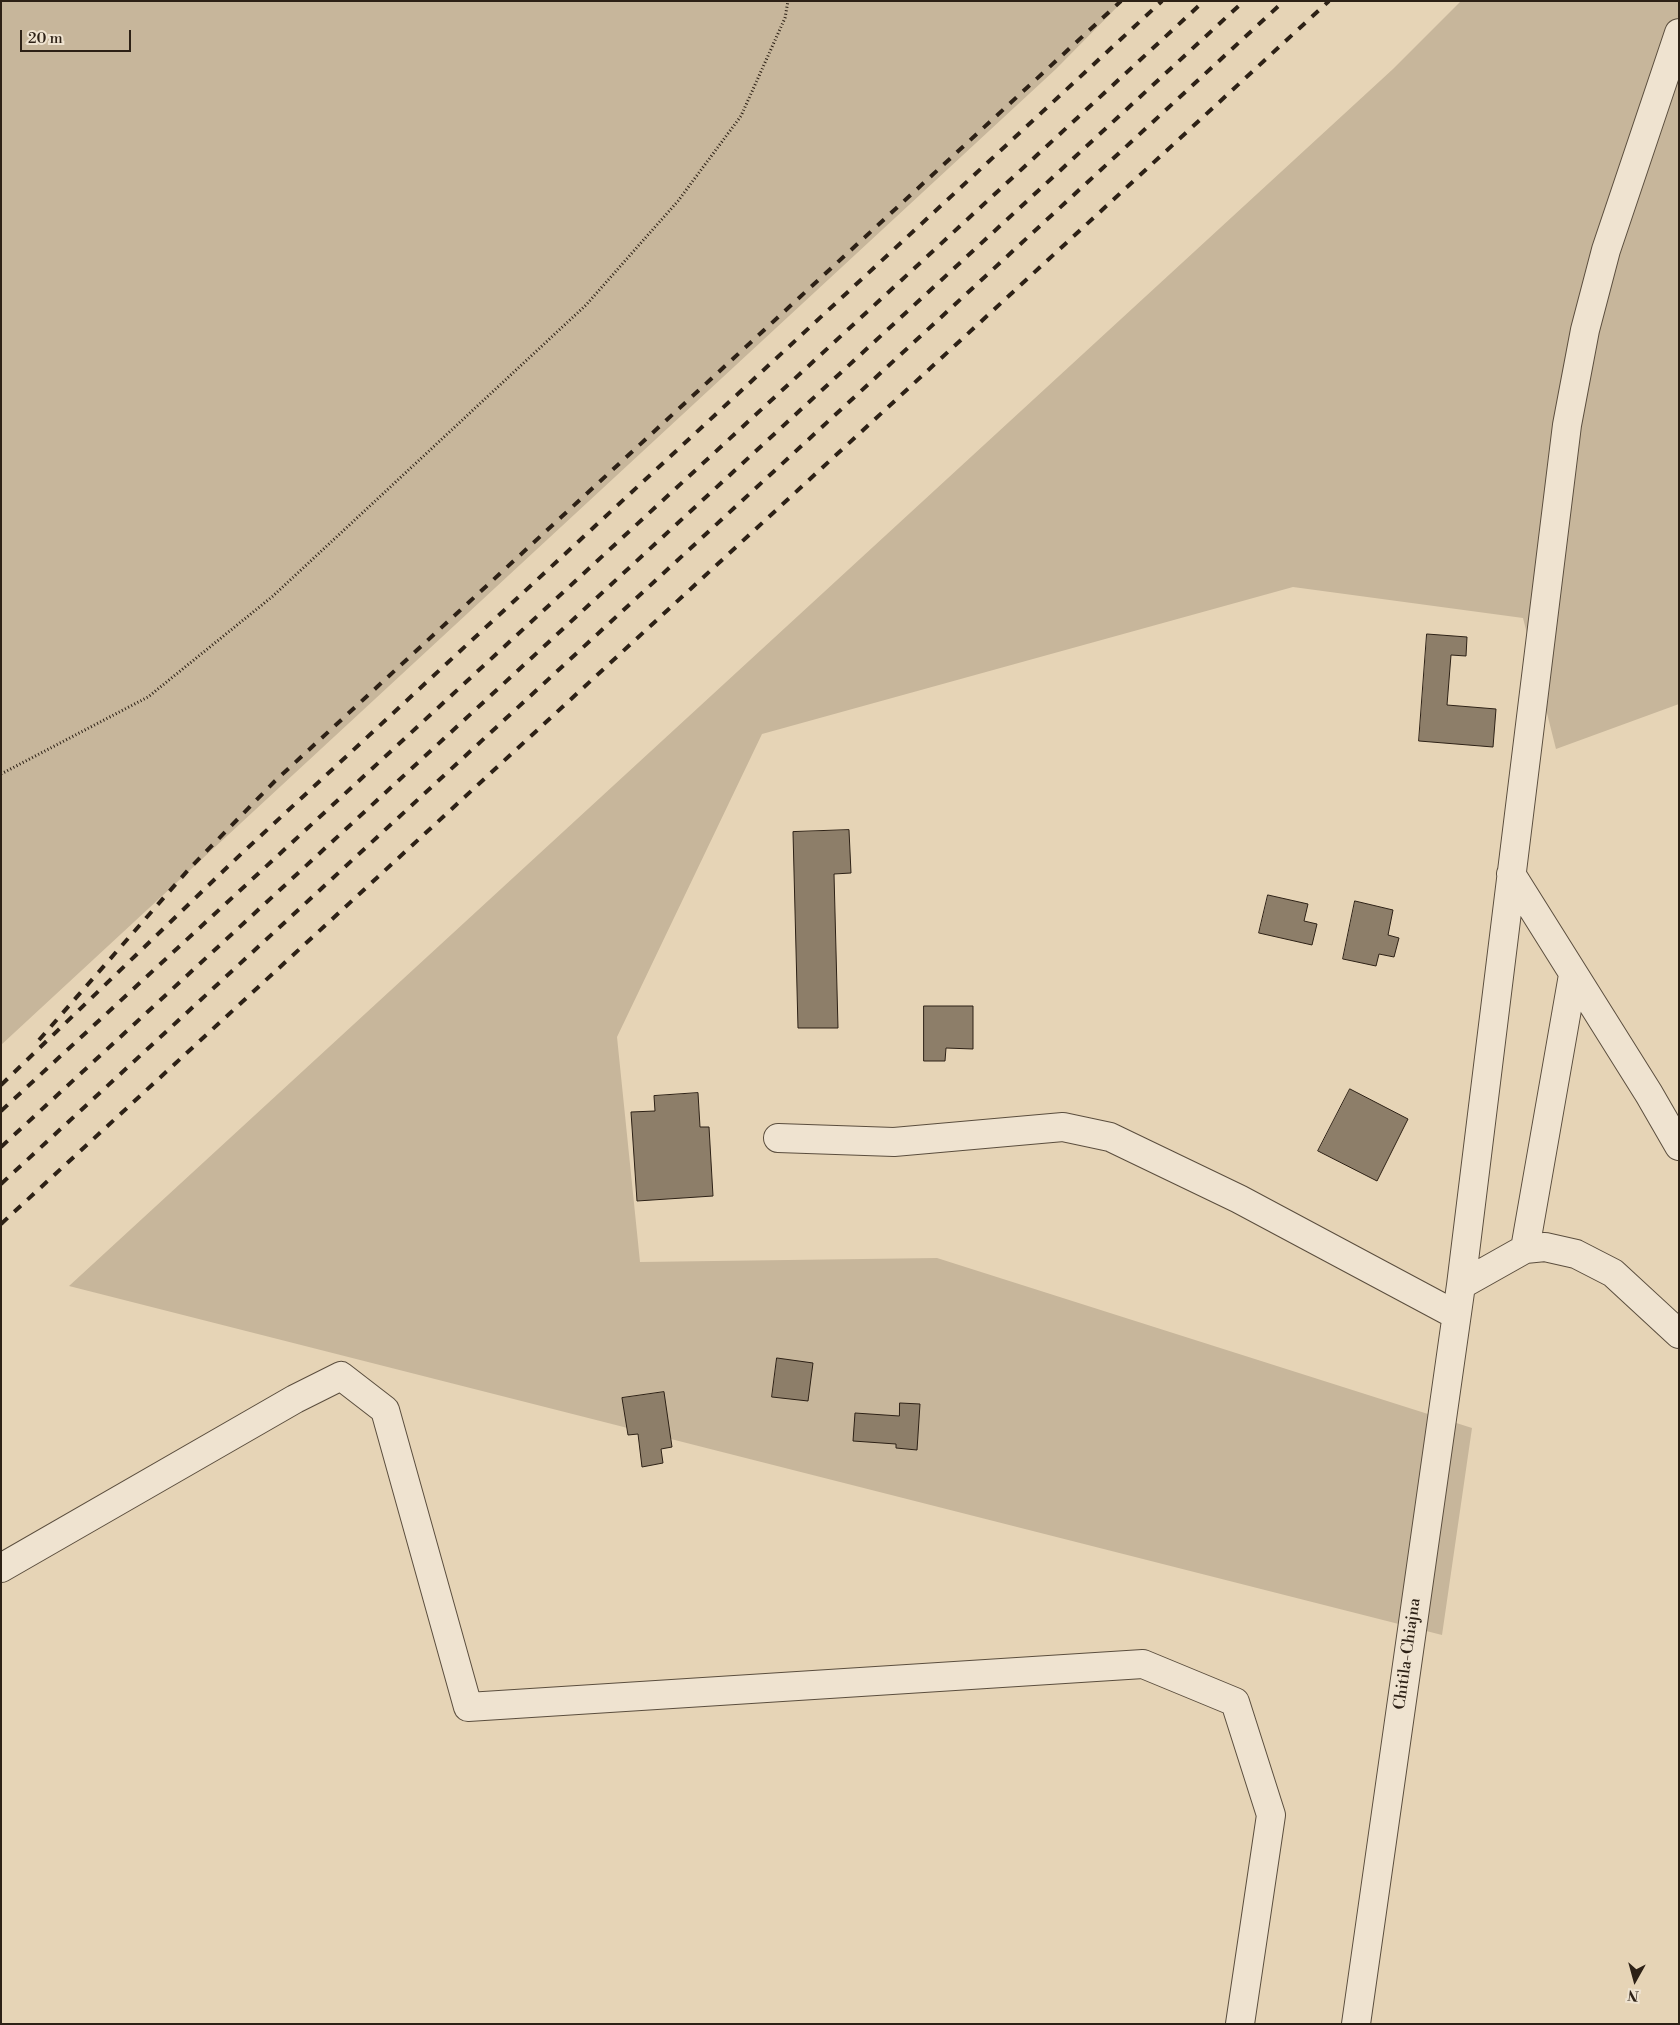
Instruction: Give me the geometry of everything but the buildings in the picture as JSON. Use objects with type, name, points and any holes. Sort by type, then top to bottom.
[{"type":"street","name":"Chitila-Chiajna","points":[[1356,2024],[1461,1285],[1566,435],[1585,330],[1606,250],[1679,33]]},
{"type":"street","points":[[1511,874],[1649,1094],[1679,1146]]},
{"type":"street","points":[[1525,1249],[1573,975]]},
{"type":"street","points":[[778,1138],[894,1142],[1063,1127],[1110,1137],[1239,1199],[1456,1315]]},
{"type":"street","points":[[1461,1285],[1525,1249],[1545,1247],[1576,1254],[1614,1273],[1679,1334]]},
{"type":"street","points":[[1,1568],[295,1399],[341,1376],[385,1410],[468,1707],[1143,1664],[1235,1702],[1271,1815],[1240,2024]]},
{"type":"path","points":[[1,774],[148,697],[273,596],[586,305],[678,201],[741,116],[785,18],[788,1]]},
{"type":"shaded area","points":[[1,1],[1123,1],[1056,69],[1,1045]]},
{"type":"shaded area","points":[[1461,1],[1679,1],[1679,704],[1556,749],[1523,618],[1293,587],[762,734],[617,1037],[640,1262],[937,1258],[1472,1428],[1442,1635],[69,1286],[1393,69]]},
{"type":"railway","points":[[39,1040],[189,869],[275,781],[1121,1]]},
{"type":"railway","points":[[1,1085],[241,854],[1162,1]]},
{"type":"railway","points":[[1,1111],[1204,1]]},
{"type":"railway","points":[[1,1147],[1244,1]]},
{"type":"railway","points":[[1,1184],[1284,1]]},
{"type":"railway","points":[[1,1224],[1329,1]]}]
